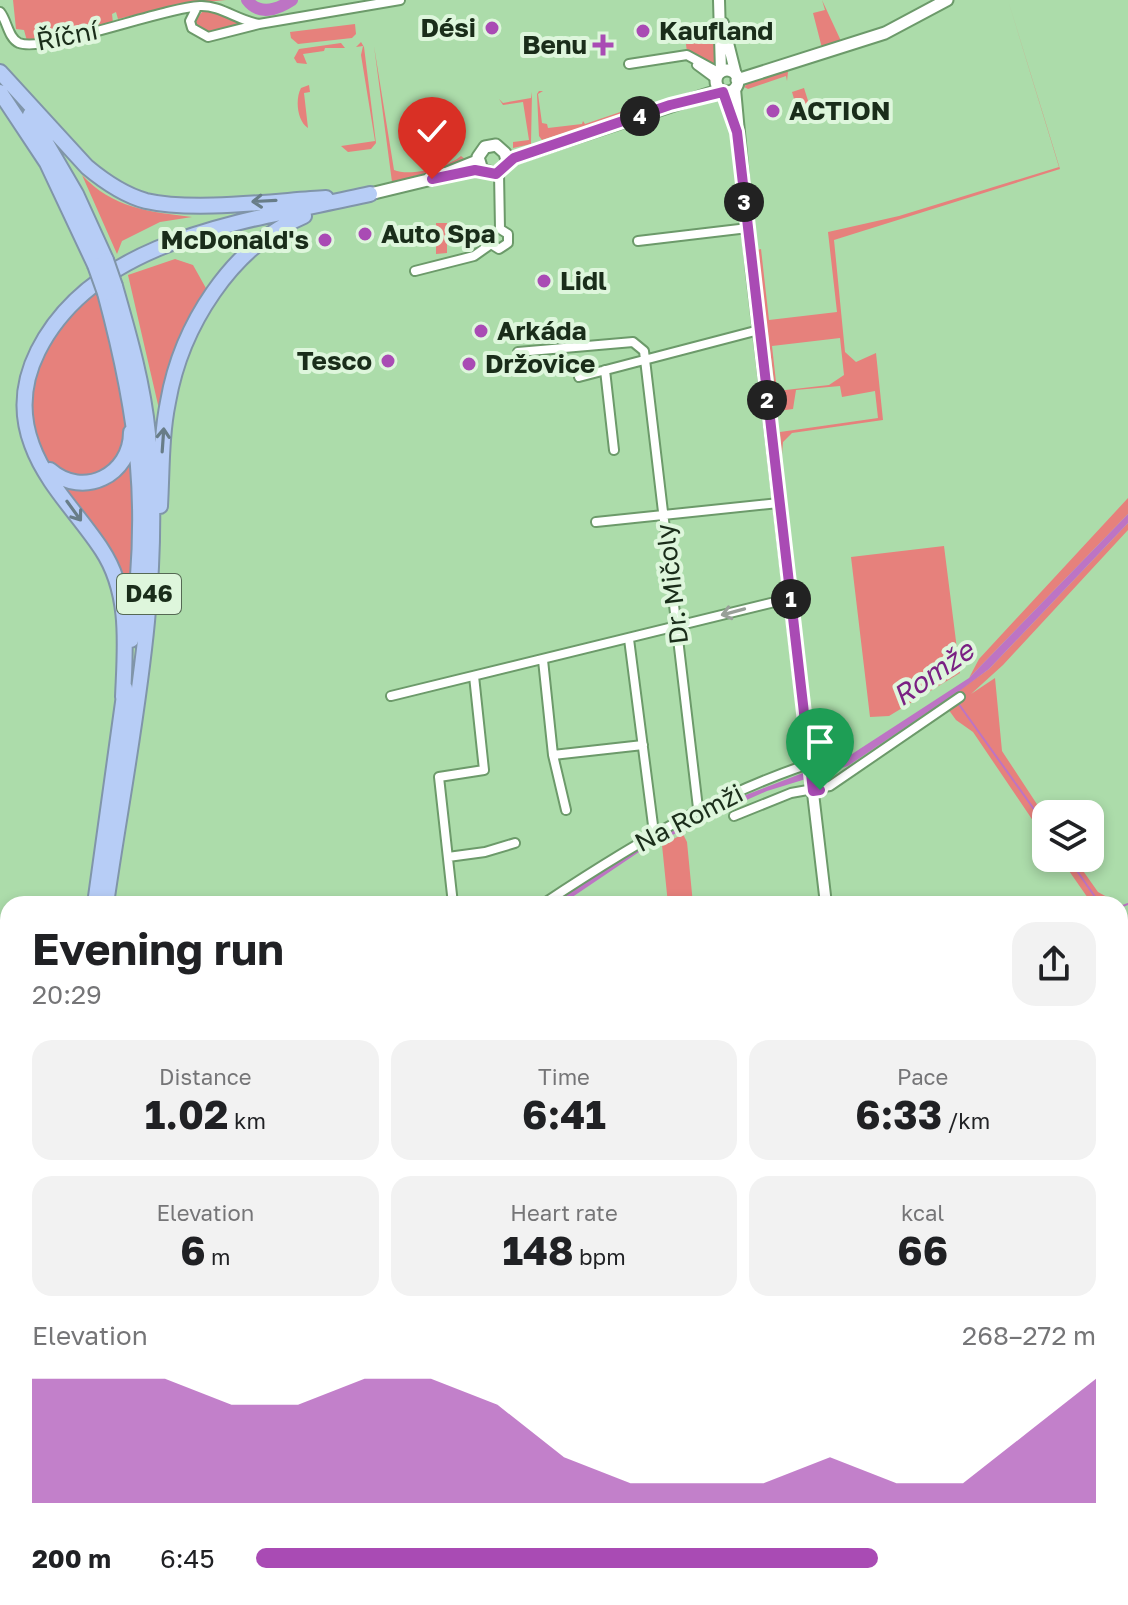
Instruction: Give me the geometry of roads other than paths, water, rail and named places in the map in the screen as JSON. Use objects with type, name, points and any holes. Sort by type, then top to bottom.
[{"type":"highway","points":[[0,73],[87,167],[103,181],[145,201],[208,204],[370,194]]},
{"type":"highway","name":"D46","points":[[0,73],[58,158],[101,262],[138,367],[148,434],[153,513],[149,601],[107,896]]},
{"type":"highway","name":"D46","points":[[0,92],[47,163],[101,262]]},
{"type":"highway","points":[[123,697],[125,626],[114,573],[104,553],[47,475],[32,446],[24,405],[32,365],[55,322],[89,286],[139,255],[199,235],[370,194]]},
{"type":"highway","points":[[149,601],[167,403],[177,367],[197,319],[231,270],[257,245],[299,217],[354,198]]},
{"type":"highway","name":"D46","points":[[96,896],[137,601],[142,509],[139,452],[110,289]]},
{"type":"highway","points":[[32,446],[51,470],[68,482],[89,483],[108,477],[122,462],[131,442],[130,392]]},
{"type":"main road","points":[[370,194],[487,170],[506,157],[568,141],[670,105],[725,81],[885,33],[947,0]]},
{"type":"main road","points":[[487,170],[479,153],[489,145],[500,147],[506,157]]},
{"type":"street","points":[[259,24],[198,6],[190,21],[195,33],[204,37],[259,24],[400,0]]},
{"type":"street","points":[[719,0],[720,20],[726,28],[725,81],[737,132],[825,896]]},
{"type":"street","name":"Říční","points":[[0,12],[13,39],[25,44],[93,32],[198,6]]},
{"type":"street","points":[[629,64],[687,55],[725,81]]},
{"type":"street","points":[[487,170],[498,188],[500,229]]},
{"type":"street","points":[[638,241],[748,228]]},
{"type":"street","points":[[491,244],[499,249],[508,243],[508,234],[500,229]]},
{"type":"street","points":[[491,244],[490,235],[500,229]]},
{"type":"street","points":[[415,271],[474,256],[491,244]]},
{"type":"street","points":[[579,377],[759,330]]},
{"type":"street","points":[[518,352],[633,342],[641,346],[647,359]]},
{"type":"street","name":"Dr. Mičoly","points":[[647,359],[698,808]]},
{"type":"street","points":[[605,370],[614,450]]},
{"type":"street","points":[[596,522],[779,503]]},
{"type":"street","points":[[391,696],[791,598]]},
{"type":"street","points":[[629,639],[654,833]]},
{"type":"street","points":[[543,660],[553,755],[566,810]]},
{"type":"street","points":[[452,896],[439,777],[484,770],[474,676]]},
{"type":"street","name":"Na Romži","points":[[734,816],[791,793],[830,786],[960,697]]},
{"type":"street","points":[[553,755],[643,745]]},
{"type":"street","name":"Na Romži","points":[[556,896],[698,808],[810,762],[845,753]]},
{"type":"street","points":[[448,857],[485,852],[515,843]]},
{"type":"waterway","points":[[247,0],[263,10],[292,0]]},
{"type":"waterway","points":[[958,703],[1032,806]]},
{"type":"waterway","points":[[1078,872],[1094,896]]},
{"type":"place","name":"Dési","points":[[492,28]]},
{"type":"place","name":"Kaufland","points":[[643,31]]},
{"type":"place","name":"Benu","points":[[603,45]]},
{"type":"place","name":"ACTION","points":[[773,111]]},
{"type":"place","name":"Auto Spa","points":[[365,234]]},
{"type":"place","name":"McDonald's","points":[[325,240]]},
{"type":"place","name":"Lidl","points":[[544,281]]},
{"type":"place","name":"Arkáda","points":[[481,331]]},
{"type":"place","name":"Tesco","points":[[388,361]]},
{"type":"place","name":"Držovice","points":[[469,364]]},
{"type":"water label","name":"Romže","points":[[933,673]]}]
